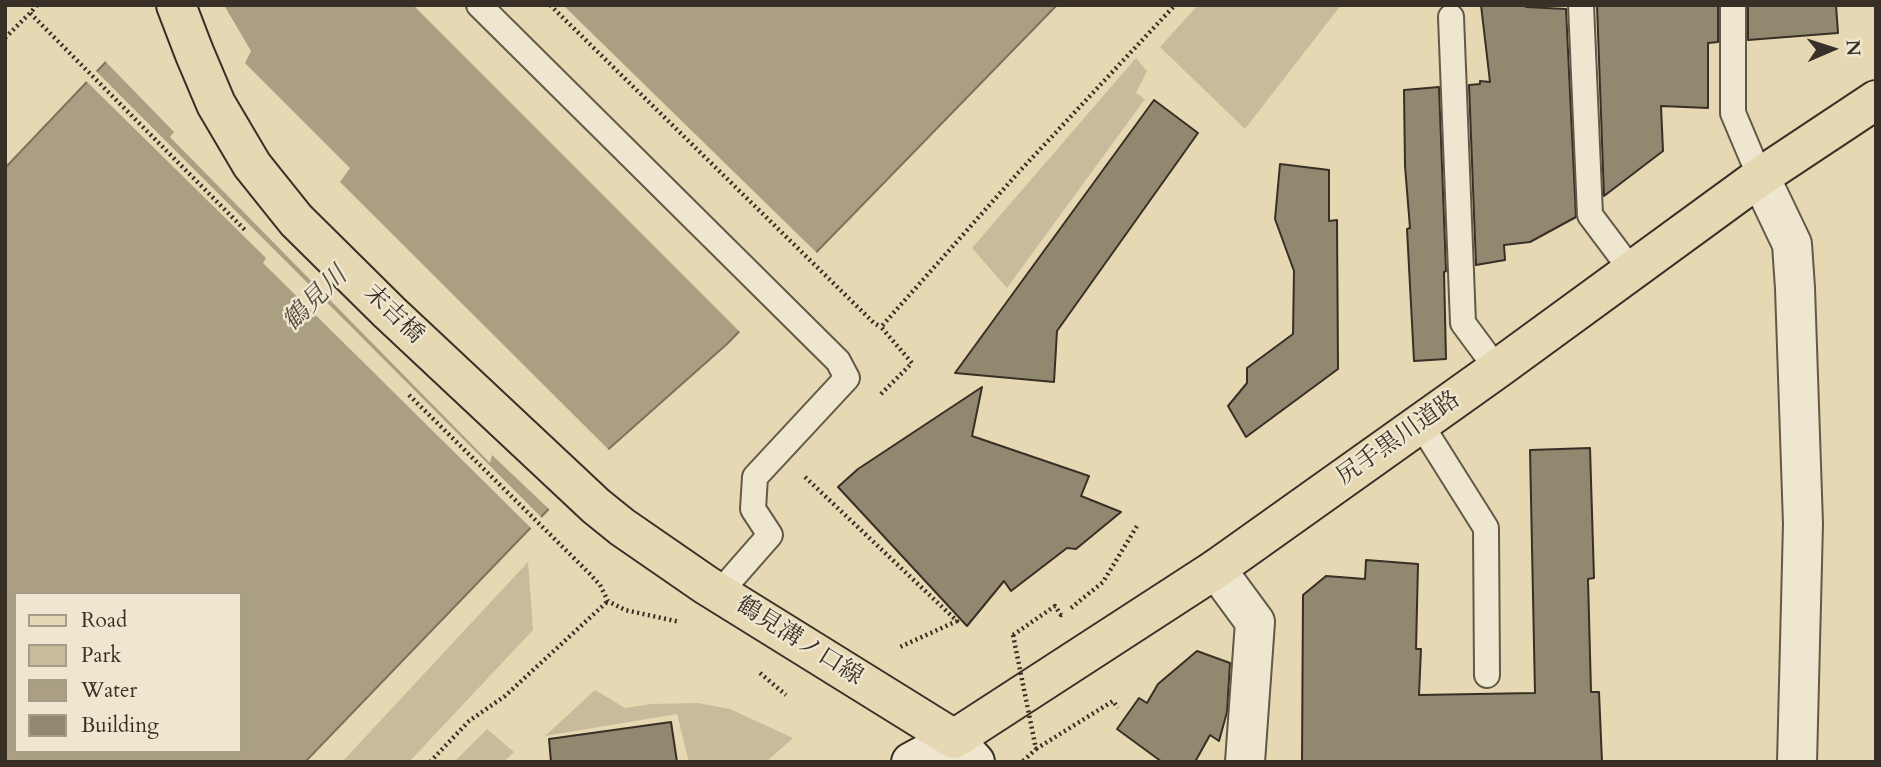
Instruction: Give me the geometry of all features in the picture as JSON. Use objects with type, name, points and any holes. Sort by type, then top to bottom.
[{"type":"main road","name":"末吉橋","points":[[176,5],[216,104],[252,166],[296,220],[389,313],[586,497],[646,543]]},
{"type":"main road","name":"尻手黒川道路","points":[[964,750],[1497,369],[1760,177],[1876,100]]},
{"type":"main road","name":"鶴見溝ノ口線","points":[[646,543],[964,750]]},
{"type":"street","points":[[1760,177],[1792,244],[1795,288],[1803,524],[1797,762]]},
{"type":"street","points":[[1216,569],[1255,622],[1245,762]]},
{"type":"street","name":"尻手黒川道路","points":[[911,762],[964,750]]},
{"type":"lane","points":[[479,5],[838,361],[846,377],[755,477],[753,509],[770,534],[720,592]]},
{"type":"lane","points":[[1581,5],[1590,215],[1632,271]]},
{"type":"lane","points":[[1733,5],[1733,113],[1760,177]]},
{"type":"lane","points":[[1451,17],[1463,323],[1497,369]]},
{"type":"lane","points":[[1420,423],[1486,528],[1487,675]]},
{"type":"path","points":[[5,38],[37,5]]},
{"type":"path","points":[[550,5],[881,327],[912,363],[875,400]]},
{"type":"path","points":[[881,327],[1017,174],[1175,5]]},
{"type":"path","points":[[30,13],[252,237]]},
{"type":"path","points":[[401,387],[589,573],[600,585],[608,601],[625,610],[689,625]]},
{"type":"path","points":[[802,473],[957,621],[900,648]]},
{"type":"path","points":[[1036,749],[1013,635],[1055,606],[1061,615],[1103,582],[1137,526]]},
{"type":"path","points":[[430,762],[469,721],[505,696],[608,601]]},
{"type":"path","points":[[756,670],[786,695]]},
{"type":"path","points":[[1022,762],[1036,749],[1113,701],[1118,708]]},
{"type":"green space","points":[[1198,5],[1341,5],[1245,129],[1160,47]]},
{"type":"green space","points":[[1136,58],[1147,71],[1136,93],[1145,99],[1007,288],[972,248]]},
{"type":"green space","points":[[528,562],[533,630],[409,762],[342,762]]},
{"type":"green space","points":[[595,690],[625,708],[651,704],[698,703],[730,709],[793,738],[766,762],[689,762],[677,714],[545,736]]},
{"type":"green space","points":[[487,729],[514,752],[504,762],[454,762]]},
{"type":"water","name":"鶴見川","points":[[160,5],[1057,5],[727,344],[594,462],[305,762],[5,762],[5,168]]},
{"type":"pier","points":[[156,5],[224,5],[251,51],[245,63],[350,168],[340,182],[611,452],[551,511],[492,455],[490,463],[170,137],[174,132],[104,60]]},
{"type":"pier","points":[[413,5],[563,5],[819,255],[742,334]]},
{"type":"pier","points":[[95,70],[543,519],[533,530],[263,263],[266,258],[85,80]]},
{"type":"building","points":[[1481,5],[1526,5],[1566,9],[1576,217],[1530,242],[1504,245],[1505,260],[1476,265],[1469,85],[1480,84],[1480,81],[1490,82]]},
{"type":"building","points":[[1597,5],[1718,5],[1718,42],[1708,43],[1708,108],[1661,106],[1663,151],[1604,196]]},
{"type":"building","points":[[1748,5],[1836,5],[1838,33],[1748,40]]},
{"type":"building","points":[[1439,87],[1446,271],[1446,359],[1414,361],[1407,229],[1410,228],[1405,166],[1404,90]]},
{"type":"building","points":[[1154,100],[1198,133],[1057,331],[1054,382],[955,373]]},
{"type":"building","points":[[1280,164],[1329,170],[1329,221],[1337,220],[1338,369],[1246,437],[1228,406],[1247,383],[1247,368],[1293,334],[1294,271],[1275,219]]},
{"type":"building","points":[[982,387],[972,436],[1089,476],[1081,496],[1121,512],[1076,549],[1067,548],[1011,591],[1004,581],[967,626],[838,487],[858,469]]},
{"type":"building","points":[[1590,448],[1594,578],[1588,579],[1591,692],[1599,692],[1602,762],[1302,762],[1303,595],[1326,576],[1365,579],[1366,560],[1418,564],[1416,649],[1421,649],[1419,695],[1535,693],[1530,450]]},
{"type":"building","points":[[1197,651],[1230,663],[1227,712],[1219,741],[1210,735],[1195,762],[1162,762],[1117,729],[1139,698],[1147,703],[1158,684]]},
{"type":"building","points":[[671,722],[677,762],[551,762],[549,739]]}]
